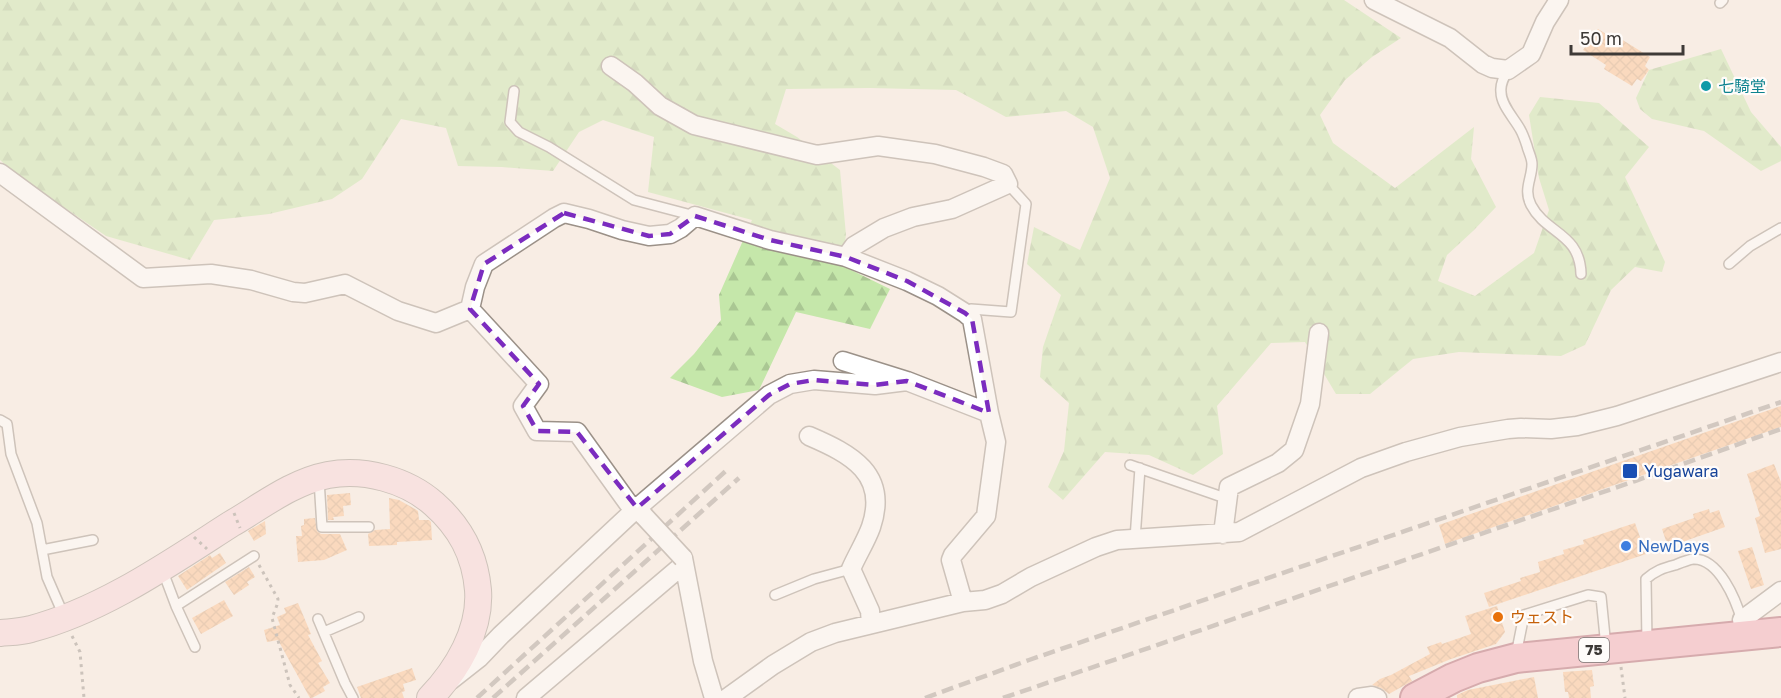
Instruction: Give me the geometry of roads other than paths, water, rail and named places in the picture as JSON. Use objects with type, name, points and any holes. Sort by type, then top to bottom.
[{"type":"main road","name":"75","points":[[1415,698],[1478,668],[1516,658],[1613,655],[1647,645],[1743,628],[1781,632]]},
{"type":"street","points":[[1374,0],[1450,38],[1483,64],[1508,70],[1531,54],[1545,22],[1559,0]]},
{"type":"street","points":[[611,66],[635,83],[660,106],[694,124],[817,154],[879,146],[935,154],[1003,174],[1008,184],[952,208],[884,228],[854,246],[846,257]]},
{"type":"street","points":[[4,180],[143,278],[211,274],[251,280],[293,292],[305,293],[345,284],[398,310],[436,323],[470,309]]},
{"type":"street","points":[[470,309],[484,264],[564,213],[649,236],[670,234],[695,216],[770,240],[846,257],[908,281],[938,296],[972,319],[988,413],[996,442],[986,516],[951,560],[963,602]]},
{"type":"street","points":[[470,309],[538,384],[523,406],[537,431],[577,432],[628,503],[641,512],[684,561],[703,661],[714,698]]},
{"type":"street","points":[[1223,534],[1229,487],[1278,462],[1294,450],[1310,404],[1319,333]]},
{"type":"street","points":[[843,361],[907,381],[988,413]]},
{"type":"street","points":[[727,698],[773,665],[811,642],[871,624],[963,602],[985,600],[1002,594],[1031,577],[1096,547],[1117,540],[1239,532],[1361,468],[1406,452],[1460,437],[1508,429],[1551,429],[1577,426],[1617,416],[1781,362]]},
{"type":"street","points":[[434,694],[479,658],[501,635],[769,395],[790,384],[814,380],[875,385],[907,381]]},
{"type":"street","points":[[809,436],[840,449],[866,471],[874,489],[875,505],[871,527],[851,569],[870,611],[871,624]]},
{"type":"street","points":[[0,633],[29,630],[65,618],[107,598],[162,568],[283,492],[330,474],[363,474],[404,484],[432,502],[458,530],[468,547],[477,574],[479,599],[471,636],[460,660],[434,694]]},
{"type":"street","points":[[526,698],[684,561]]},
{"type":"street","points":[[1743,628],[1781,591]]},
{"type":"street","points":[[475,617],[501,635]]},
{"type":"street","points":[[1358,698],[1372,696],[1377,698]]},
{"type":"lane","points":[[1508,70],[1500,91],[1502,100],[1522,131],[1532,164],[1528,181],[1531,206],[1541,218],[1572,244],[1581,262],[1581,274]]},
{"type":"lane","points":[[514,91],[510,122],[519,132],[549,147],[634,200],[695,216]]},
{"type":"lane","points":[[965,313],[970,309],[1011,312],[1026,204],[1008,184]]},
{"type":"lane","points":[[1729,264],[1750,246],[1781,228]]},
{"type":"lane","points":[[0,420],[7,424],[11,454],[38,523],[47,577],[65,618]]},
{"type":"lane","points":[[1135,539],[1135,466],[1228,499]]},
{"type":"lane","points":[[319,477],[322,527],[369,526]]},
{"type":"lane","points":[[42,550],[93,540]]},
{"type":"lane","points":[[176,606],[254,555]]},
{"type":"lane","points":[[1647,645],[1646,579],[1654,571],[1693,559],[1708,562],[1718,572],[1737,603],[1743,628]]},
{"type":"lane","points":[[162,568],[195,647]]},
{"type":"lane","points":[[776,595],[814,579],[851,569]]},
{"type":"lane","points":[[1516,658],[1524,615],[1588,595],[1601,597],[1613,655]]},
{"type":"lane","points":[[324,632],[359,617]]},
{"type":"lane","points":[[318,620],[353,698]]},
{"type":"railway","points":[[925,698],[1029,660],[1781,402]]},
{"type":"railway","points":[[1003,698],[1781,429]]},
{"type":"railway","points":[[477,698],[729,468]]},
{"type":"railway","points":[[493,698],[739,478]]},
{"type":"place","name":"七騎堂","points":[[1706,86]]},
{"type":"place","name":"Yugawara","points":[[1630,471]]},
{"type":"place","name":"NewDays","points":[[1626,546]]},
{"type":"place","name":"ウェスト","points":[[1498,617]]}]
